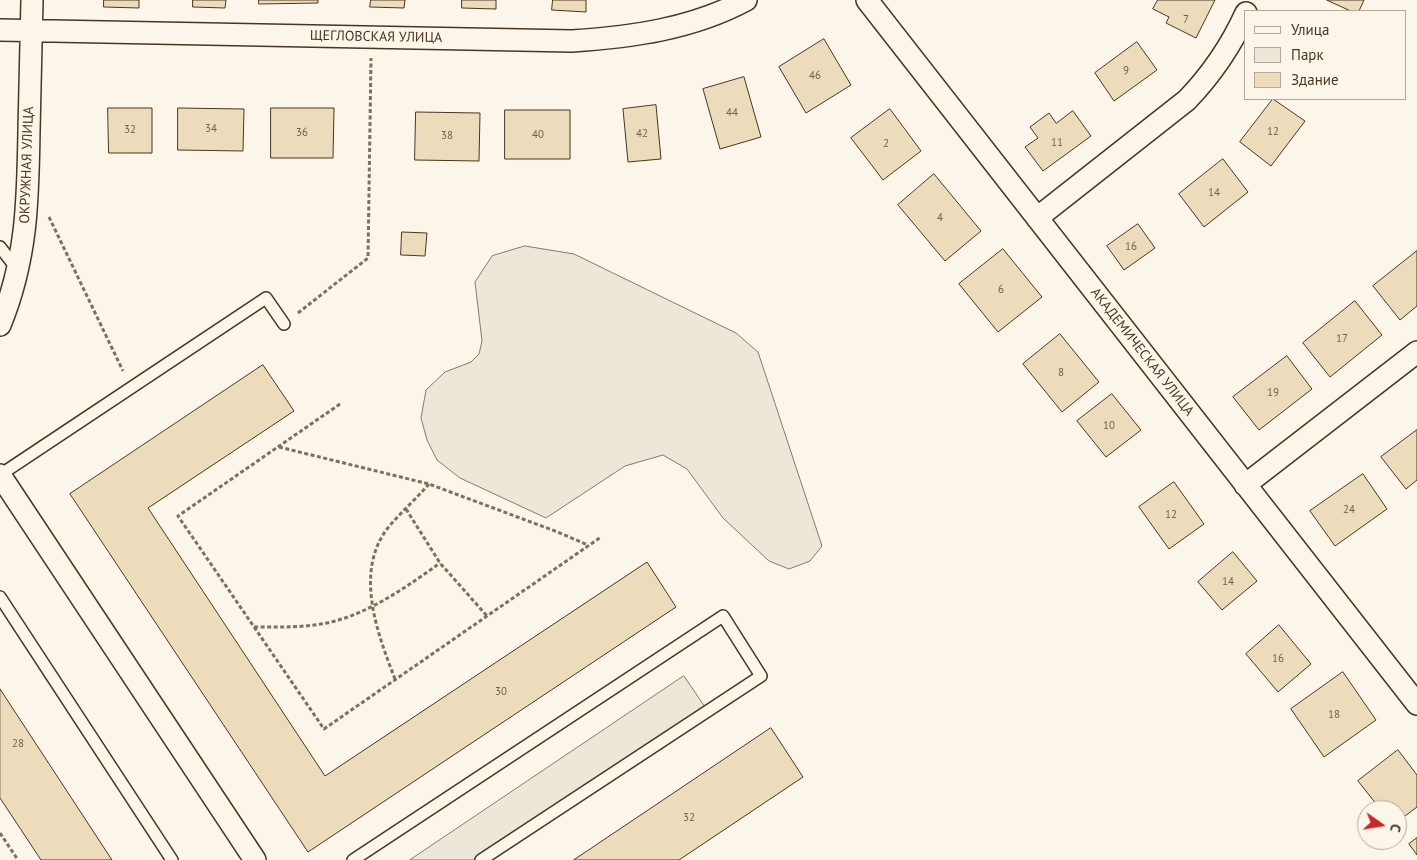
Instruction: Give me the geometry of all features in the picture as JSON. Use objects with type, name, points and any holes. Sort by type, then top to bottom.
[{"type":"street","name":"ОКРУЖНАЯ УЛИЦА","points":[[0,326],[12,297],[23,250],[28,196],[32,0]]},
{"type":"street","name":"ЩЕГЛОВСКАЯ УЛИЦА","points":[[0,30],[572,41],[604,39],[688,24],[715,16],[746,0]]},
{"type":"street","name":"АКАДЕМИЧЕСКАЯ УЛИЦА","points":[[867,0],[1417,704]]},
{"type":"street","points":[[1038,218],[1187,100],[1207,79],[1224,56],[1244,16]]},
{"type":"street","points":[[1246,485],[1417,352]]},
{"type":"street","points":[[0,475],[255,860]]},
{"type":"lane","points":[[0,246],[18,270]]},
{"type":"lane","points":[[0,475],[266,298],[284,324]]},
{"type":"lane","points":[[0,597],[172,860]]},
{"type":"lane","points":[[353,860],[723,616],[761,676],[481,860]]},
{"type":"path","points":[[284,324],[368,258],[371,37]]},
{"type":"path","points":[[49,216],[131,388]]},
{"type":"path","points":[[340,404],[178,516],[324,728],[601,537]]},
{"type":"path","points":[[279,447],[429,484],[555,530],[588,546]]},
{"type":"path","points":[[395,679],[381,644],[371,606],[374,558],[386,531],[429,484]]},
{"type":"path","points":[[406,509],[440,563],[487,616]]},
{"type":"path","points":[[254,628],[299,627],[337,621],[371,606],[404,588],[440,563]]},
{"type":"path","points":[[0,833],[18,860]]},
{"type":"green space","points":[[525,246],[574,254],[736,333],[758,352],[822,546],[810,561],[789,569],[769,561],[723,518],[687,469],[663,455],[625,466],[546,518],[460,478],[437,460],[427,440],[421,418],[426,390],[445,372],[471,362],[479,354],[482,341],[475,282],[492,256]]},
{"type":"shaded area","points":[[684,676],[709,713],[489,860],[410,860]]},
{"type":"building","points":[[104,0],[139,0],[139,8],[104,7]]},
{"type":"building","points":[[193,0],[226,0],[225,8],[193,7]]},
{"type":"building","points":[[259,0],[318,0],[318,3],[259,4]]},
{"type":"building","points":[[371,0],[405,0],[404,8],[370,7]]},
{"type":"building","points":[[462,0],[496,0],[496,9],[462,8]]},
{"type":"building","points":[[553,0],[586,0],[586,12],[552,10]]},
{"type":"building","points":[[1158,0],[1215,0],[1196,38],[1166,23],[1169,17],[1153,9]]},
{"type":"building","points":[[1327,0],[1364,0],[1359,10],[1349,10]]},
{"type":"building","points":[[824,39],[851,85],[806,113],[779,67]]},
{"type":"building","points":[[1137,42],[1157,70],[1114,101],[1095,73]]},
{"type":"building","points":[[744,77],[761,137],[720,149],[703,89]]},
{"type":"building","points":[[1272,100],[1305,121],[1271,166],[1240,142]]},
{"type":"building","points":[[656,105],[661,159],[628,162],[623,109]]},
{"type":"building","points":[[108,108],[152,108],[152,153],[109,153]]},
{"type":"building","points":[[178,108],[244,109],[243,151],[178,150]]},
{"type":"building","points":[[271,108],[334,108],[333,158],[271,158]]},
{"type":"building","points":[[890,109],[921,151],[883,180],[851,138]]},
{"type":"building","points":[[505,110],[570,110],[570,159],[505,159]]},
{"type":"building","points":[[1073,111],[1091,136],[1043,171],[1025,147],[1038,138],[1030,127],[1049,113],[1056,123]]},
{"type":"building","points":[[416,112],[480,113],[479,161],[415,160]]},
{"type":"building","points":[[1223,159],[1248,192],[1204,227],[1179,194]]},
{"type":"building","points":[[934,174],[981,231],[945,261],[898,205]]},
{"type":"building","points":[[1138,224],[1155,248],[1124,270],[1107,246]]},
{"type":"building","points":[[402,232],[427,233],[425,256],[401,255]]},
{"type":"building","points":[[1003,249],[1042,297],[998,332],[959,284]]},
{"type":"building","points":[[1417,251],[1417,306],[1400,320],[1373,286]]},
{"type":"building","points":[[1355,301],[1382,335],[1330,377],[1303,343]]},
{"type":"building","points":[[1060,334],[1099,382],[1062,412],[1023,364]]},
{"type":"building","points":[[1287,356],[1312,389],[1259,430],[1233,397]]},
{"type":"building","points":[[263,365],[294,411],[148,508],[325,776],[647,562],[676,607],[308,852],[70,494]]},
{"type":"building","points":[[1112,394],[1141,430],[1106,457],[1077,421]]},
{"type":"building","points":[[1417,430],[1417,480],[1406,489],[1381,457]]},
{"type":"building","points":[[1363,474],[1387,509],[1335,546],[1310,511]]},
{"type":"building","points":[[1174,482],[1204,524],[1169,549],[1139,507]]},
{"type":"building","points":[[1233,552],[1257,581],[1222,610],[1198,582]]},
{"type":"building","points":[[1279,625],[1311,664],[1278,692],[1246,654]]},
{"type":"building","points":[[1343,672],[1376,720],[1324,757],[1291,709]]},
{"type":"building","points":[[0,689],[112,860],[41,860],[0,798]]},
{"type":"building","points":[[771,728],[803,777],[679,860],[574,860]]},
{"type":"building","points":[[1398,750],[1417,775],[1417,807],[1407,814],[1407,800],[1373,800],[1358,781]]},
{"type":"building","points":[[1417,838],[1417,855],[1409,844]]}]
